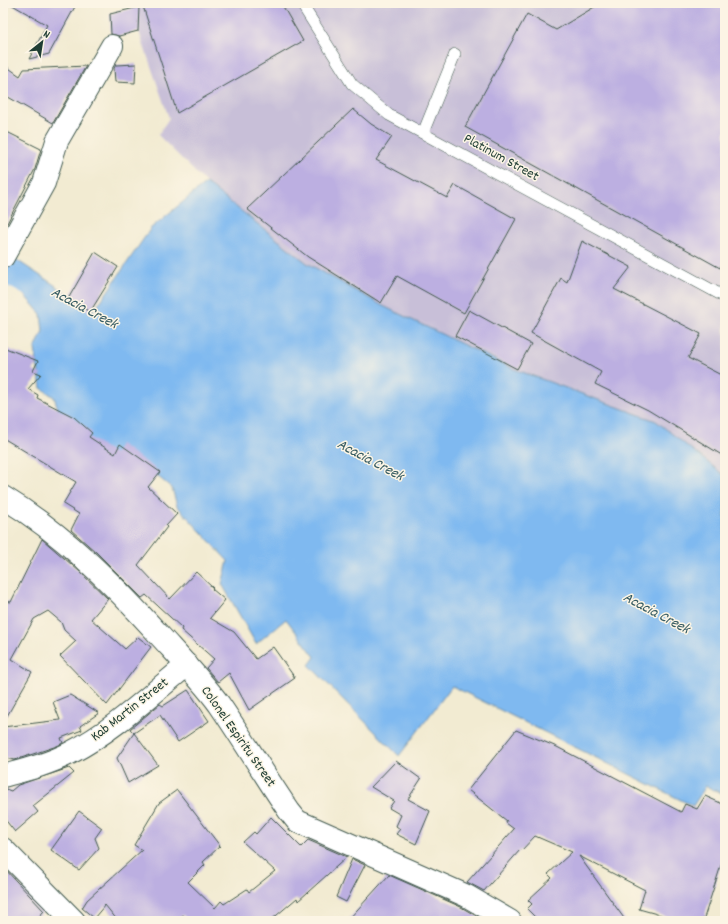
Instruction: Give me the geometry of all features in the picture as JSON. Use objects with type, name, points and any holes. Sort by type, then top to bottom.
[{"type":"street","points":[[3,257],[44,183],[57,141],[112,46]]},
{"type":"street","name":"Colonel Espiritu Street","points":[[3,497],[33,515],[58,535],[127,600],[187,665],[218,703],[297,821],[467,896],[510,921]]},
{"type":"street","name":"Kab Martin Street","points":[[3,776],[37,766],[69,754],[106,731],[187,665]]},
{"type":"street","points":[[3,849],[74,921]]},
{"type":"lane","name":"Platinum Street","points":[[301,3],[352,84],[390,115],[725,297]]},
{"type":"lane","points":[[423,133],[455,54]]},
{"type":"shaded area","points":[[129,3],[725,3],[725,476],[656,421],[514,369],[383,306],[307,263],[206,183],[158,135],[169,118]]},
{"type":"water","points":[[206,183],[307,263],[383,306],[514,369],[656,421],[725,476],[725,795],[706,786],[693,806],[452,686],[399,756],[309,665],[315,657],[286,619],[256,644],[222,584],[228,561],[177,506],[172,488],[151,471],[67,435],[54,397],[41,388],[35,349],[43,331],[41,314],[16,286],[3,281],[3,266],[9,255],[94,311],[151,228]]},
{"type":"building","points":[[9,3],[77,3],[49,54],[29,59],[47,25]]},
{"type":"building","points":[[142,3],[281,3],[303,41],[177,113]]},
{"type":"building","points":[[601,3],[725,3],[725,258],[720,268],[465,127],[527,14],[556,30]]},
{"type":"building","points":[[139,7],[138,31],[119,36],[111,34],[110,14]]},
{"type":"building","points":[[3,64],[20,76],[24,69],[86,66],[53,123],[3,94]]},
{"type":"building","points":[[136,64],[135,83],[115,82],[114,68],[116,65]]},
{"type":"building","points":[[353,109],[371,124],[392,137],[376,160],[447,198],[455,185],[516,219],[464,313],[397,276],[381,303],[308,257],[247,209]]},
{"type":"building","points":[[3,130],[41,149],[35,169],[3,231]]},
{"type":"building","points":[[582,241],[631,267],[614,289],[701,334],[688,358],[725,377],[725,457],[648,410],[595,384],[601,372],[531,333],[561,278],[567,282]]},
{"type":"building","points":[[95,252],[118,267],[90,312],[68,299]]},
{"type":"building","points":[[469,310],[531,344],[517,369],[455,336]]},
{"type":"building","points":[[3,347],[38,361],[33,371],[41,374],[28,389],[38,395],[37,398],[74,417],[92,433],[89,437],[115,454],[120,444],[160,472],[148,487],[177,514],[166,526],[167,527],[138,565],[170,599],[196,572],[225,600],[210,618],[234,632],[256,659],[273,647],[295,678],[249,710],[229,673],[218,682],[206,668],[214,659],[181,630],[182,628],[146,595],[142,598],[96,552],[71,530],[79,514],[63,504],[76,482],[3,438]]},
{"type":"building","points":[[42,539],[79,571],[108,599],[91,619],[125,649],[138,637],[151,647],[107,705],[60,656],[76,641],[64,630],[61,622],[48,611],[34,619],[12,659],[32,672],[3,723],[3,601],[11,602]]},
{"type":"building","points":[[188,690],[209,721],[178,742],[160,715],[134,733],[130,729],[160,704],[163,706]]},
{"type":"building","points":[[70,695],[99,713],[80,726],[82,730],[61,738],[63,743],[57,746],[15,760],[3,757],[3,727],[60,720],[53,702]]},
{"type":"building","points":[[516,730],[557,747],[681,812],[685,804],[697,809],[705,796],[725,805],[725,853],[703,921],[682,921],[639,909],[645,890],[579,856],[626,921],[539,921],[527,909],[532,904],[528,900],[552,878],[548,874],[572,852],[535,836],[521,851],[520,850],[484,891],[467,882],[514,829],[506,823],[507,821],[468,790]]},
{"type":"building","points":[[134,733],[158,765],[128,783],[117,758]]},
{"type":"building","points":[[396,761],[421,779],[408,799],[430,811],[416,844],[396,834],[400,829],[396,826],[401,815],[389,808],[394,801],[371,787]]},
{"type":"building","points":[[69,768],[74,773],[33,806],[38,812],[15,832],[3,817],[3,788],[11,791],[18,785]]},
{"type":"building","points":[[177,790],[220,846],[203,862],[205,865],[188,882],[215,908],[221,901],[224,904],[247,889],[249,892],[275,871],[243,842],[254,832],[256,834],[271,817],[301,847],[308,840],[347,857],[298,901],[297,898],[270,921],[189,921],[183,915],[176,921],[118,921],[105,905],[94,918],[82,908],[87,900],[142,850],[134,845],[159,803]]},
{"type":"building","points":[[79,811],[102,828],[95,838],[99,848],[79,870],[51,850]]},
{"type":"building","points":[[352,859],[365,865],[346,902],[336,897]]},
{"type":"building","points":[[3,867],[44,911],[35,921],[3,921]]},
{"type":"building","points":[[389,875],[461,907],[485,921],[347,921]]},
{"type":"waterway","name":"Acacia Creek","points":[[3,280],[25,292]]}]
